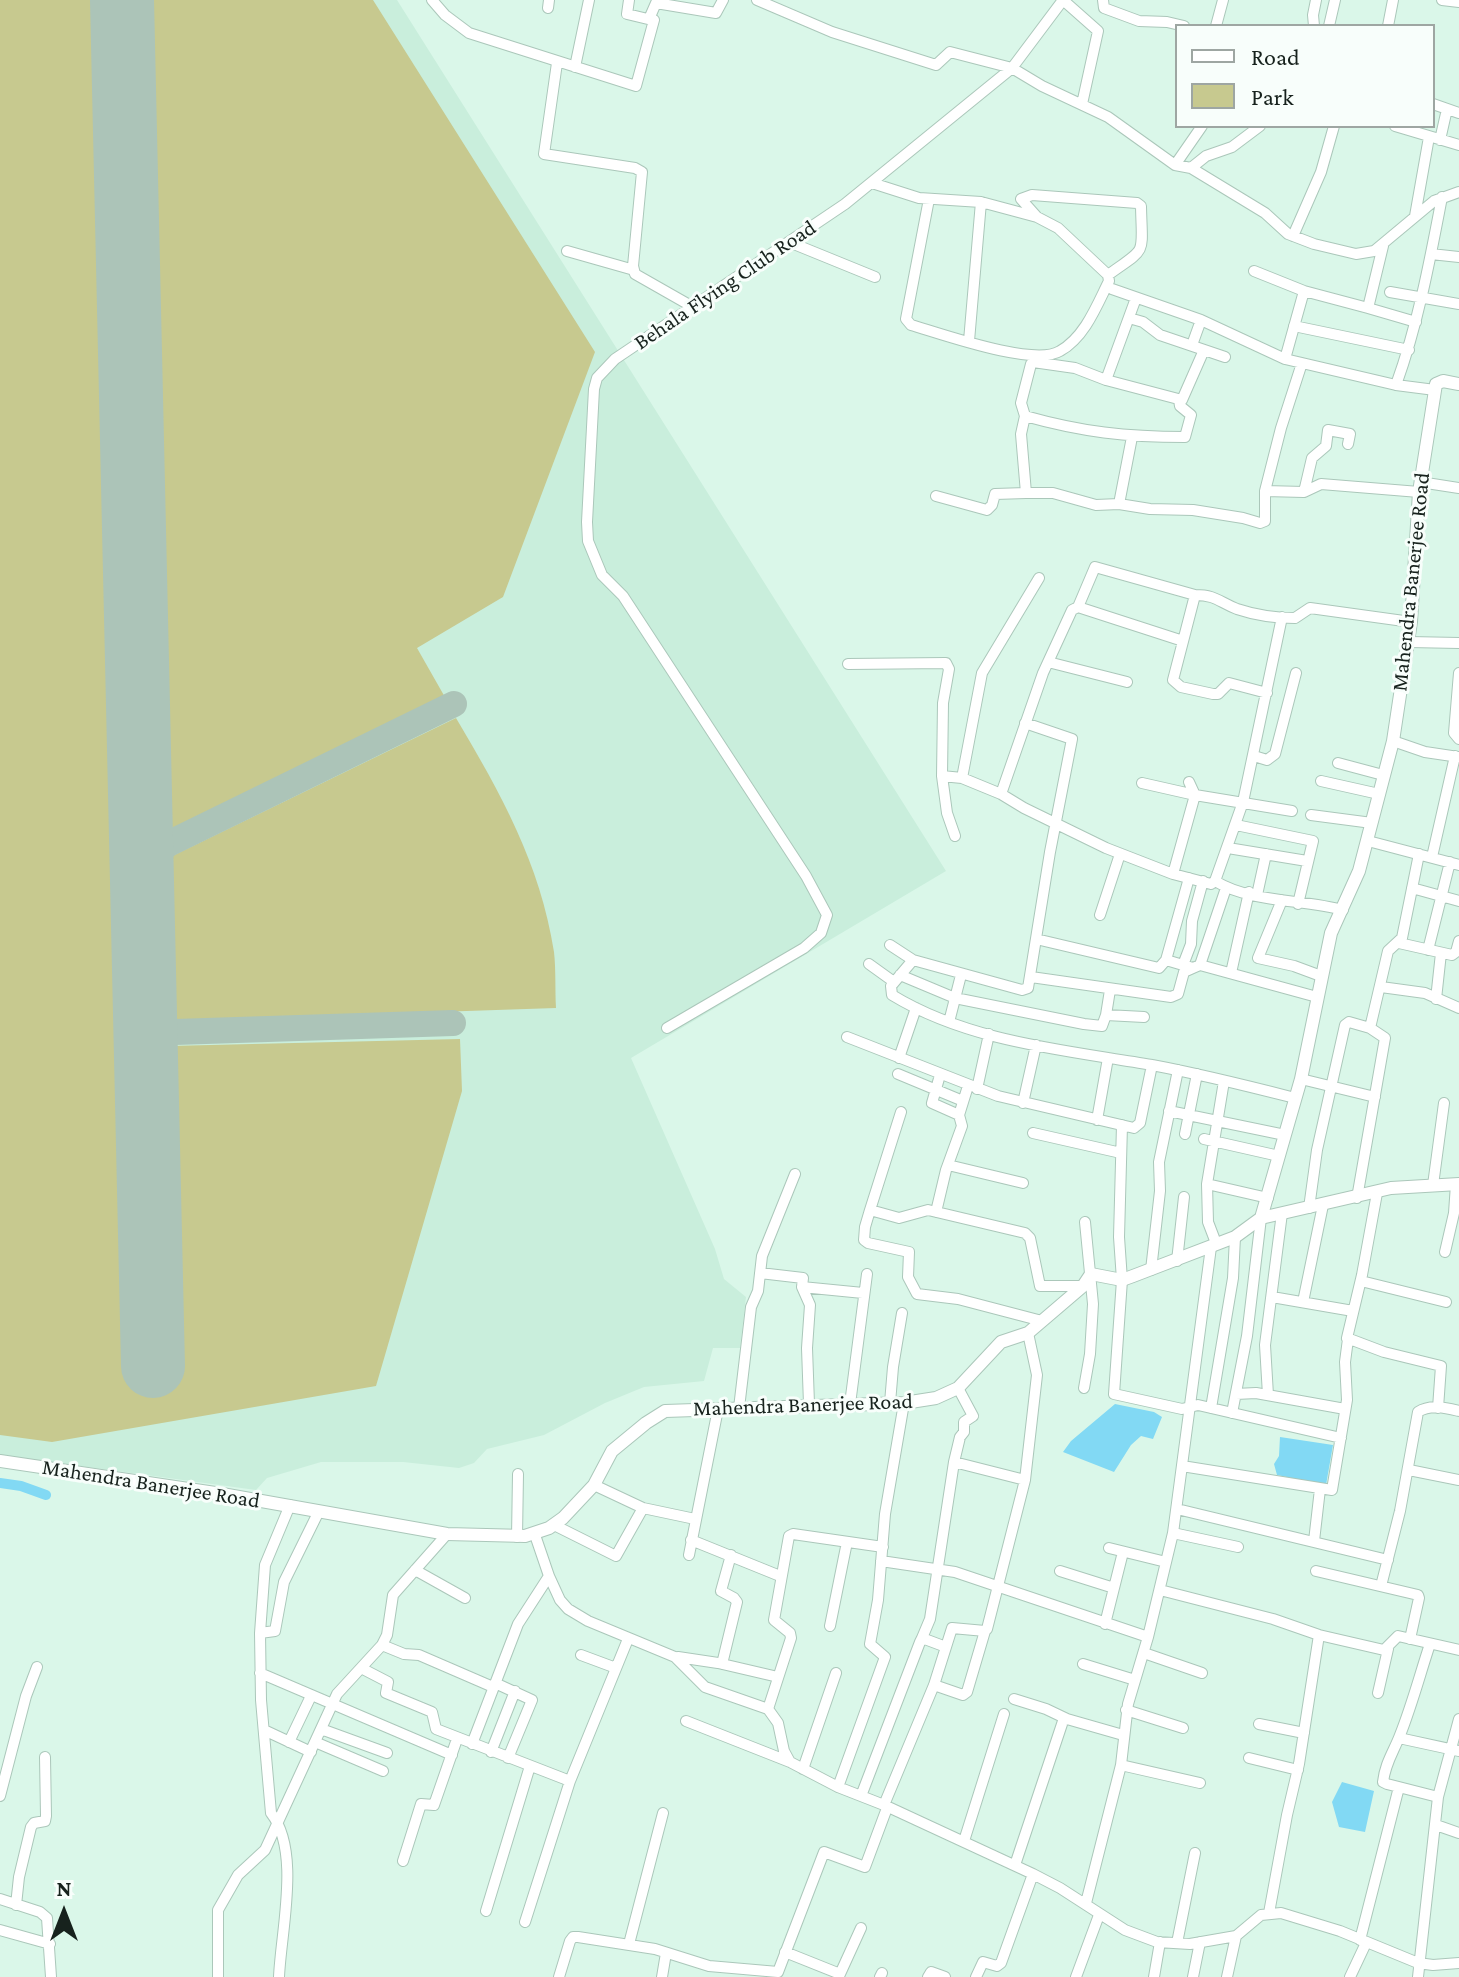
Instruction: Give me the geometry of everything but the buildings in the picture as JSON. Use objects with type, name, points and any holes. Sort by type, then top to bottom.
[{"type":"street","points":[[432,0],[445,15],[469,33],[636,86],[648,19],[654,4],[658,2],[716,13],[723,0]]},
{"type":"street","points":[[575,67],[589,0]]},
{"type":"street","points":[[629,0],[627,14],[648,19]]},
{"type":"street","points":[[757,0],[832,32],[928,63],[938,65],[950,52],[1012,68],[1108,117],[1175,165],[1191,168],[1265,213],[1293,236],[1356,254],[1367,254],[1383,246],[1415,216],[1442,197],[1459,192]]},
{"type":"street","points":[[1063,0],[1098,31],[1082,104]]},
{"type":"street","name":"Behala Flying Club Road","points":[[667,1028],[804,948],[821,933],[827,915],[806,876],[631,608],[602,575],[588,541],[587,522],[597,378],[615,359],[872,183],[1012,68],[1063,0]]},
{"type":"street","points":[[1103,0],[1104,8],[1133,19],[1175,25]]},
{"type":"street","points":[[1217,24],[1223,0]]},
{"type":"street","points":[[1314,24],[1316,0]]},
{"type":"street","points":[[1329,24],[1335,0]]},
{"type":"street","points":[[1388,24],[1393,0]]},
{"type":"street","points":[[1442,0],[1459,2]]},
{"type":"street","points":[[557,63],[544,154],[635,168],[642,172],[635,274],[693,307]]},
{"type":"street","points":[[1435,105],[1459,113]]},
{"type":"street","points":[[1415,216],[1434,139],[1447,109]]},
{"type":"street","points":[[1175,165],[1201,128]]},
{"type":"street","points":[[1191,168],[1206,156],[1229,149],[1257,128]]},
{"type":"street","points":[[1293,236],[1325,161],[1333,128]]},
{"type":"street","points":[[1401,128],[1459,145]]},
{"type":"street","points":[[872,183],[929,199],[981,202],[1037,217],[1058,228],[1108,275],[1109,281],[1090,321],[1062,351],[1050,355],[1025,355],[911,325],[906,319],[929,199]]},
{"type":"street","points":[[1037,217],[1021,199],[1032,195],[1137,203],[1141,206],[1142,248],[1138,256],[1108,275]]},
{"type":"street","points":[[1396,385],[1416,322],[1442,197]]},
{"type":"street","points":[[969,341],[981,202]]},
{"type":"street","points":[[789,242],[875,277]]},
{"type":"street","points":[[1368,308],[1383,246]]},
{"type":"street","points":[[567,251],[634,270]]},
{"type":"street","points":[[1431,254],[1459,257]]},
{"type":"street","points":[[1254,271],[1304,291],[1416,322]]},
{"type":"street","points":[[1112,289],[1201,320],[1285,359],[1396,385],[1435,390],[1440,381],[1459,384]]},
{"type":"street","points":[[1285,359],[1304,291]]},
{"type":"street","points":[[1390,292],[1459,304]]},
{"type":"street","points":[[1106,380],[1136,298]]},
{"type":"street","points":[[1129,318],[1143,322],[1160,335],[1225,357]]},
{"type":"street","points":[[1192,345],[1201,320]]},
{"type":"street","points":[[1294,326],[1409,350]]},
{"type":"street","points":[[1026,493],[1021,434],[1025,416],[1021,403],[1033,362],[1075,368],[1179,400],[1186,396],[1204,350]]},
{"type":"street","points":[[936,496],[987,510],[995,494],[1053,493],[1096,505],[1193,510],[1260,523],[1266,517],[1265,491],[1302,363]]},
{"type":"street","name":"Mahendra Banerjee Road","points":[[1261,1218],[1301,1079],[1331,933],[1359,871],[1393,741],[1409,642],[1419,487],[1435,390]]},
{"type":"street","points":[[1025,416],[1077,430],[1132,437],[1185,437],[1191,415],[1180,406],[1179,400]]},
{"type":"street","points":[[1304,492],[1312,458],[1326,446],[1328,430],[1350,434],[1348,444]]},
{"type":"street","points":[[1119,504],[1132,437]]},
{"type":"street","points":[[1265,491],[1304,492],[1321,484],[1459,488]]},
{"type":"street","points":[[1001,794],[1048,662],[1072,610],[1078,607],[1095,567],[1195,595],[1211,595],[1235,608],[1282,617],[1299,617],[1310,608],[1411,622]]},
{"type":"street","points":[[962,778],[982,673],[1039,578]]},
{"type":"street","points":[[1195,595],[1173,680],[1181,687],[1213,694],[1218,694],[1229,683],[1267,693]]},
{"type":"street","points":[[1078,607],[1183,641]]},
{"type":"street","points":[[942,776],[962,778],[1001,794],[1120,854],[1173,874],[1211,884],[1228,848],[1243,802],[1282,617]]},
{"type":"street","points":[[1409,642],[1459,643]]},
{"type":"street","points":[[848,664],[943,662],[949,666],[943,703],[942,776],[947,813],[955,836]]},
{"type":"street","points":[[1048,662],[1127,682]]},
{"type":"street","points":[[1254,756],[1267,760],[1275,754],[1296,673]]},
{"type":"street","points":[[1459,673],[1454,733],[1459,739]]},
{"type":"street","points":[[890,945],[913,960],[1026,990],[1031,977],[1072,739],[1025,723]]},
{"type":"street","points":[[1393,741],[1425,752],[1457,757],[1432,857]]},
{"type":"street","points":[[1338,763],[1383,775]]},
{"type":"street","points":[[1321,781],[1379,794]]},
{"type":"street","points":[[1173,874],[1195,795],[1189,782]]},
{"type":"street","points":[[1142,783],[1292,811]]},
{"type":"street","points":[[1311,815],[1372,823]]},
{"type":"street","points":[[1236,825],[1313,841],[1298,904]]},
{"type":"street","points":[[1368,841],[1455,863],[1441,896],[1428,950]]},
{"type":"street","points":[[1228,848],[1307,861]]},
{"type":"street","points":[[1100,915],[1120,854]]},
{"type":"street","points":[[1231,973],[1266,854]]},
{"type":"street","points":[[1370,1028],[1388,951],[1399,943],[1419,854]]},
{"type":"street","points":[[1036,939],[1155,968],[1162,967],[1189,878]]},
{"type":"street","points":[[1192,966],[1192,921],[1203,881]]},
{"type":"street","points":[[1215,881],[1226,888],[1298,904],[1343,910]]},
{"type":"street","points":[[1031,977],[1110,990],[1175,996],[1184,972],[1192,966],[1226,888]]},
{"type":"street","points":[[1412,888],[1459,901]]},
{"type":"street","points":[[1282,900],[1258,958],[1321,976]]},
{"type":"street","points":[[1399,943],[1455,954],[1459,941]]},
{"type":"street","points":[[1436,999],[1441,953]]},
{"type":"street","points":[[913,960],[890,989],[892,995],[949,1022],[1036,1045],[1178,1070],[1295,1098]]},
{"type":"street","points":[[1166,960],[1231,973],[1317,997]]},
{"type":"street","points":[[869,964],[897,979],[955,998],[1098,1027],[1104,1024],[1110,990]]},
{"type":"street","points":[[949,1022],[961,975]]},
{"type":"street","points":[[1381,987],[1422,992],[1459,1008]]},
{"type":"street","points":[[899,1058],[916,1008]]},
{"type":"street","points":[[1106,1015],[1144,1017]]},
{"type":"street","points":[[1309,1208],[1317,1150],[1346,1023],[1370,1028],[1385,1038],[1357,1198]]},
{"type":"street","points":[[936,1212],[962,1126],[959,1115],[963,1101],[972,1087],[989,1034]]},
{"type":"street","points":[[847,1037],[972,1087],[1023,1103],[1134,1128],[1140,1123],[1152,1065]]},
{"type":"street","points":[[1023,1103],[1036,1045]]},
{"type":"street","points":[[1097,1120],[1108,1058]]},
{"type":"street","points":[[1151,1270],[1160,1191],[1159,1162],[1178,1070]]},
{"type":"street","points":[[898,1074],[963,1101]]},
{"type":"street","points":[[1185,1134],[1197,1074]]},
{"type":"street","points":[[940,1075],[932,1103],[959,1115]]},
{"type":"street","points":[[1301,1079],[1375,1097]]},
{"type":"street","points":[[1086,1903],[1121,1765],[1126,1710],[1173,1533],[1213,1245],[1208,1222],[1207,1184],[1210,1140],[1219,1120],[1224,1081]]},
{"type":"street","points":[[1433,1185],[1444,1103]]},
{"type":"street","points":[[1169,1111],[1285,1135]]},
{"type":"street","points":[[901,1112],[870,1210],[864,1240],[909,1252],[908,1277],[917,1294],[958,1299],[1042,1321]]},
{"type":"street","points":[[1122,1125],[1119,1237],[1122,1280],[1114,1394],[1182,1409],[1190,1406],[1211,1408],[1341,1438]]},
{"type":"street","points":[[1033,1133],[1121,1153]]},
{"type":"street","points":[[1210,1140],[1279,1156]]},
{"type":"street","points":[[948,1165],[1023,1183]]},
{"type":"street","points":[[739,1408],[751,1307],[758,1291],[762,1256],[795,1174]]},
{"type":"street","points":[[1207,1184],[1268,1198]]},
{"type":"street","points":[[1091,1274],[1122,1280],[1235,1237],[1261,1218],[1401,1187],[1458,1184],[1445,1252]]},
{"type":"street","points":[[1182,1466],[1330,1491],[1334,1488],[1347,1390],[1345,1362],[1348,1339],[1377,1193]]},
{"type":"street","points":[[1177,1261],[1184,1197]]},
{"type":"street","points":[[1303,1302],[1323,1205]]},
{"type":"street","points":[[870,1210],[899,1218],[928,1210],[1025,1233],[1030,1238],[1040,1286],[1083,1286]]},
{"type":"street","points":[[1268,1395],[1264,1349],[1282,1213]]},
{"type":"street","points":[[1232,1413],[1247,1336],[1261,1218]]},
{"type":"street","points":[[1084,1388],[1092,1323],[1085,1222]]},
{"type":"street","points":[[1211,1408],[1233,1278],[1235,1237]]},
{"type":"street","points":[[760,1273],[803,1278],[802,1287],[810,1305],[807,1348],[809,1404]]},
{"type":"street","points":[[850,1404],[867,1274]]},
{"type":"street","name":"Mahendra Banerjee Road","points":[[594,1485],[612,1451],[665,1411],[922,1402],[958,1388],[1001,1342],[1028,1333],[1083,1286],[1091,1274]]},
{"type":"street","points":[[1361,1281],[1446,1302]]},
{"type":"street","points":[[802,1287],[863,1293]]},
{"type":"street","points":[[1272,1297],[1353,1311]]},
{"type":"street","points":[[890,1403],[902,1313]]},
{"type":"street","points":[[934,1685],[963,1695],[967,1692],[1000,1586],[1025,1480],[1037,1375],[1028,1333]]},
{"type":"street","points":[[1348,1339],[1384,1352],[1441,1366],[1438,1408]]},
{"type":"street","points":[[861,1796],[930,1619],[954,1462],[964,1432],[964,1422],[973,1416],[958,1388]]},
{"type":"street","points":[[1236,1394],[1268,1395],[1345,1409]]},
{"type":"street","points":[[838,1787],[885,1657],[870,1644],[887,1498],[904,1403]]},
{"type":"street","points":[[1381,1586],[1409,1470],[1418,1412],[1438,1408],[1459,1411]]},
{"type":"street","points":[[689,1555],[718,1409]]},
{"type":"street","name":"Mahendra Banerjee Road","points":[[0,1461],[290,1505],[447,1534],[517,1537],[536,1534]]},
{"type":"street","points":[[954,1462],[1025,1480]]},
{"type":"street","points":[[1409,1470],[1459,1480]]},
{"type":"street","points":[[517,1537],[518,1474]]},
{"type":"street","points":[[695,1519],[643,1508],[594,1485],[554,1525],[536,1534],[560,1600],[580,1618],[675,1657],[778,1677]]},
{"type":"street","points":[[1314,1541],[1320,1489]]},
{"type":"street","points":[[279,1977],[289,1862],[279,1823],[271,1813],[260,1673],[260,1633],[265,1565],[290,1505]]},
{"type":"street","points":[[554,1525],[616,1556],[643,1508]]},
{"type":"street","points":[[1177,1509],[1388,1560]]},
{"type":"street","points":[[260,1633],[275,1631],[284,1582],[319,1511]]},
{"type":"street","points":[[1015,1525],[1029,1528]]},
{"type":"street","points":[[1173,1533],[1238,1547]]},
{"type":"street","points":[[218,1977],[218,1910],[238,1875],[265,1850],[341,1688],[382,1645],[389,1626],[391,1599],[447,1534]]},
{"type":"street","points":[[768,1709],[792,1635],[774,1620],[780,1576],[791,1534],[883,1547]]},
{"type":"street","points":[[691,1540],[780,1576]]},
{"type":"street","points":[[830,1626],[847,1542]]},
{"type":"street","points":[[1109,1548],[1166,1562]]},
{"type":"street","points":[[1105,1624],[1123,1552]]},
{"type":"street","points":[[722,1664],[737,1602],[721,1591],[731,1555]]},
{"type":"street","points":[[881,1564],[939,1568],[1000,1586],[1105,1624],[1202,1673]]},
{"type":"street","points":[[415,1570],[465,1598]]},
{"type":"street","points":[[1060,1571],[1114,1588]]},
{"type":"street","points":[[1316,1571],[1419,1596],[1410,1639]]},
{"type":"street","points":[[472,1744],[519,1622],[549,1576]]},
{"type":"street","points":[[1161,1587],[1319,1635],[1388,1649]]},
{"type":"street","points":[[559,1977],[573,1937],[629,1944],[709,1966],[782,1974],[785,1952],[824,1852],[865,1867],[953,1627],[985,1631]]},
{"type":"street","points":[[1269,1913],[1298,1770],[1319,1635]]},
{"type":"street","points":[[1378,1693],[1388,1649],[1395,1637],[1459,1650]]},
{"type":"street","points":[[922,1638],[946,1647]]},
{"type":"street","points":[[525,1922],[570,1781],[628,1639]]},
{"type":"street","points":[[1430,1644],[1399,1738],[1390,1753],[1383,1782],[1438,1797]]},
{"type":"street","points":[[382,1645],[400,1653],[419,1655],[532,1700],[508,1758]]},
{"type":"street","points":[[581,1655],[616,1668]]},
{"type":"street","points":[[675,1657],[705,1687],[768,1709],[778,1723],[784,1751],[790,1762]]},
{"type":"street","points":[[1083,1664],[1135,1680]]},
{"type":"street","points":[[0,1796],[26,1696],[37,1667]]},
{"type":"street","points":[[361,1668],[388,1682],[386,1693],[432,1712],[434,1728],[570,1781]]},
{"type":"street","points":[[260,1673],[452,1755]]},
{"type":"street","points":[[803,1769],[836,1673]]},
{"type":"street","points":[[491,1752],[515,1691]]},
{"type":"street","points":[[289,1742],[311,1696]]},
{"type":"street","points":[[1014,1699],[1123,1735]]},
{"type":"street","points":[[1126,1710],[1183,1728]]},
{"type":"street","points":[[964,1841],[1004,1714]]},
{"type":"street","points":[[1015,1865],[1063,1721],[1067,1719]]},
{"type":"street","points":[[1418,1977],[1438,1797],[1455,1750],[1459,1719]]},
{"type":"street","points":[[686,1721],[790,1762],[838,1787],[1015,1865],[1086,1903],[1099,1915],[1133,1934],[1160,1942],[1200,1942],[1236,1936],[1254,1919],[1269,1913],[1294,1916],[1418,1963],[1459,1963]]},
{"type":"street","points":[[1259,1724],[1304,1733]]},
{"type":"street","points":[[321,1729],[387,1753]]},
{"type":"street","points":[[264,1730],[289,1742],[383,1771]]},
{"type":"street","points":[[1399,1738],[1455,1750]]},
{"type":"street","points":[[403,1861],[421,1804],[434,1805],[457,1739]]},
{"type":"street","points":[[16,1905],[31,1827],[34,1823],[45,1821],[46,1816],[45,1757]]},
{"type":"street","points":[[1249,1758],[1298,1770]]},
{"type":"street","points":[[1121,1765],[1200,1783]]},
{"type":"street","points":[[486,1911],[530,1766]]},
{"type":"street","points":[[1350,1977],[1363,1941],[1399,1787]]},
{"type":"street","points":[[629,1944],[663,1813]]},
{"type":"street","points":[[1436,1825],[1459,1833]]},
{"type":"street","points":[[1177,1943],[1186,1911],[1195,1853]]},
{"type":"street","points":[[976,1977],[983,1962],[997,1966],[1001,1963],[1033,1874]]},
{"type":"street","points":[[0,1899],[40,1912],[47,1918],[51,1977]]},
{"type":"street","points":[[1076,1977],[1099,1915]]},
{"type":"street","points":[[785,1952],[840,1974],[861,1928]]},
{"type":"street","points":[[0,1930],[50,1944]]},
{"type":"street","points":[[1227,1977],[1236,1936]]},
{"type":"street","points":[[1154,1977],[1160,1942]]},
{"type":"street","points":[[1193,1977],[1200,1942]]},
{"type":"street","points":[[662,1977],[666,1953]]},
{"type":"street","points":[[928,1977],[934,1972],[945,1977]]},
{"type":"shaded area","points":[[0,0],[397,0],[946,871],[631,1058],[715,1249],[724,1279],[746,1297],[740,1348],[713,1348],[704,1381],[644,1387],[605,1403],[544,1435],[487,1449],[474,1463],[459,1468],[403,1462],[321,1462],[267,1478],[256,1490],[0,1455]]},
{"type":"green space","points":[[0,0],[101,0],[138,1368],[179,1367],[169,1046],[460,1039],[462,1091],[376,1386],[52,1442],[0,1435]]},
{"type":"green space","points":[[142,0],[373,0],[595,352],[503,597],[417,648],[446,699],[164,834]]},
{"type":"green space","points":[[456,718],[503,802],[529,859],[548,920],[554,952],[556,1008],[168,1021],[164,860]]},
{"type":"water","points":[[1115,1404],[1154,1412],[1162,1417],[1153,1439],[1141,1436],[1131,1445],[1114,1472],[1063,1452],[1071,1441]]},
{"type":"water","points":[[1280,1437],[1333,1445],[1326,1485],[1277,1475],[1274,1464],[1279,1456]]},
{"type":"water","points":[[1342,1782],[1374,1791],[1365,1832],[1339,1827],[1332,1802]]},
{"type":"waterway","points":[[0,1483],[46,1495]]},
{"type":"taxiway","points":[[139,833],[163,845],[168,844],[454,704]]},
{"type":"taxiway","points":[[140,879],[149,860],[168,844]]},
{"type":"taxiway","points":[[144,1033],[453,1023]]},
{"type":"runway","points":[[122,0],[153,1366]]}]
